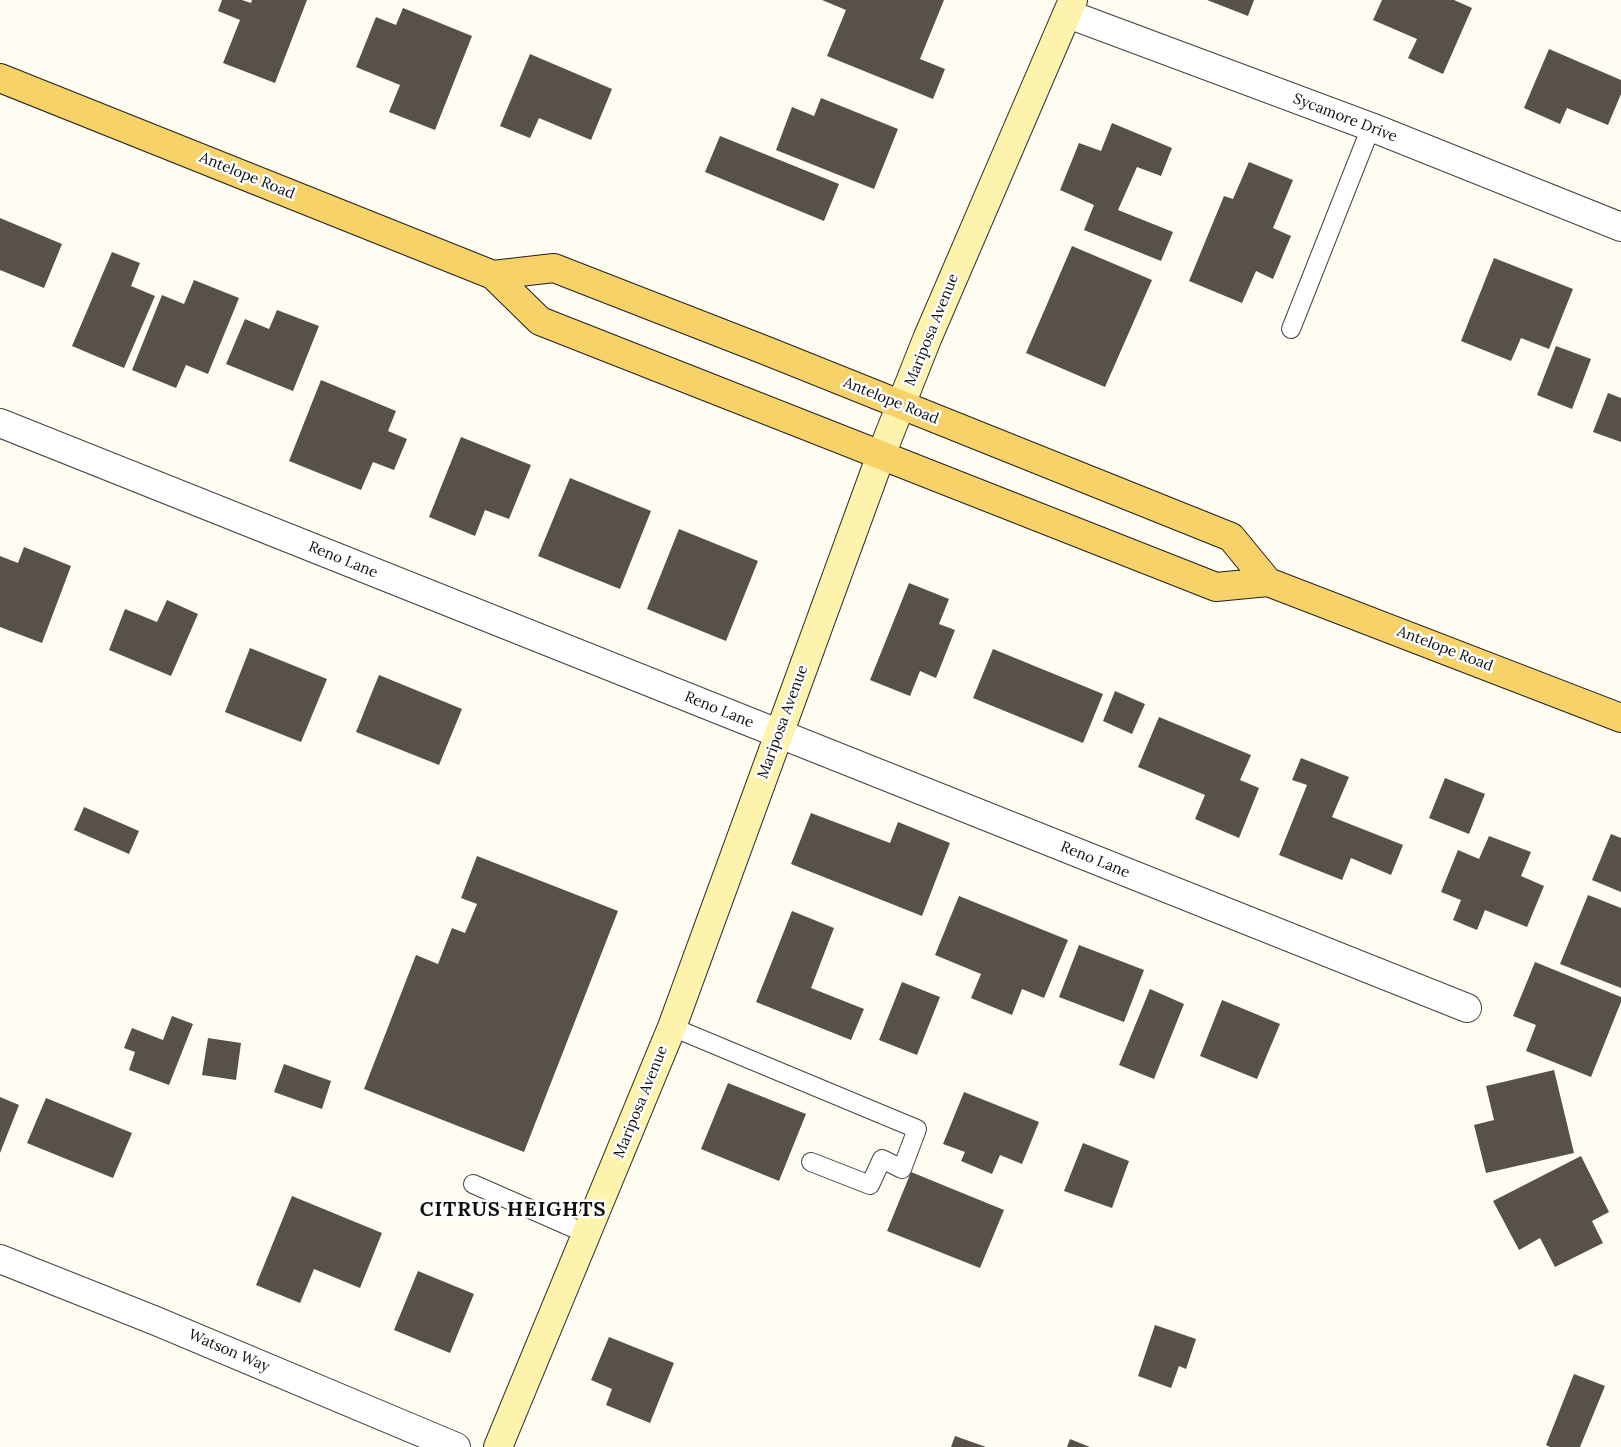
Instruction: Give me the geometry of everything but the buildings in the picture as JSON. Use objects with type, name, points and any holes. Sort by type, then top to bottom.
[{"type":"main road","name":"Antelope Road","points":[[0,78],[493,274],[540,321],[1216,587],[1268,582],[1621,718]]},
{"type":"main road","name":"Antelope Road","points":[[493,274],[554,268],[767,351],[1231,537],[1268,582]]},
{"type":"street","name":"Sycamore Drive","points":[[1070,7],[1621,227]]},
{"type":"street","name":"Mariposa Avenue","points":[[498,1447],[672,1028],[881,455],[927,339],[1070,7]]},
{"type":"street","name":"Reno Lane","points":[[0,423],[1467,1008]]},
{"type":"street","name":"Watson Way","points":[[0,1259],[156,1320],[456,1447]]},
{"type":"lane","points":[[1291,329],[1371,127]]},
{"type":"lane","points":[[672,1028],[917,1129],[902,1168],[882,1159],[870,1185],[811,1162]]},
{"type":"lane","points":[[473,1184],[586,1234]]},
{"type":"district","name":"CITRUS HEIGHTS","points":[[513,1210]]}]
